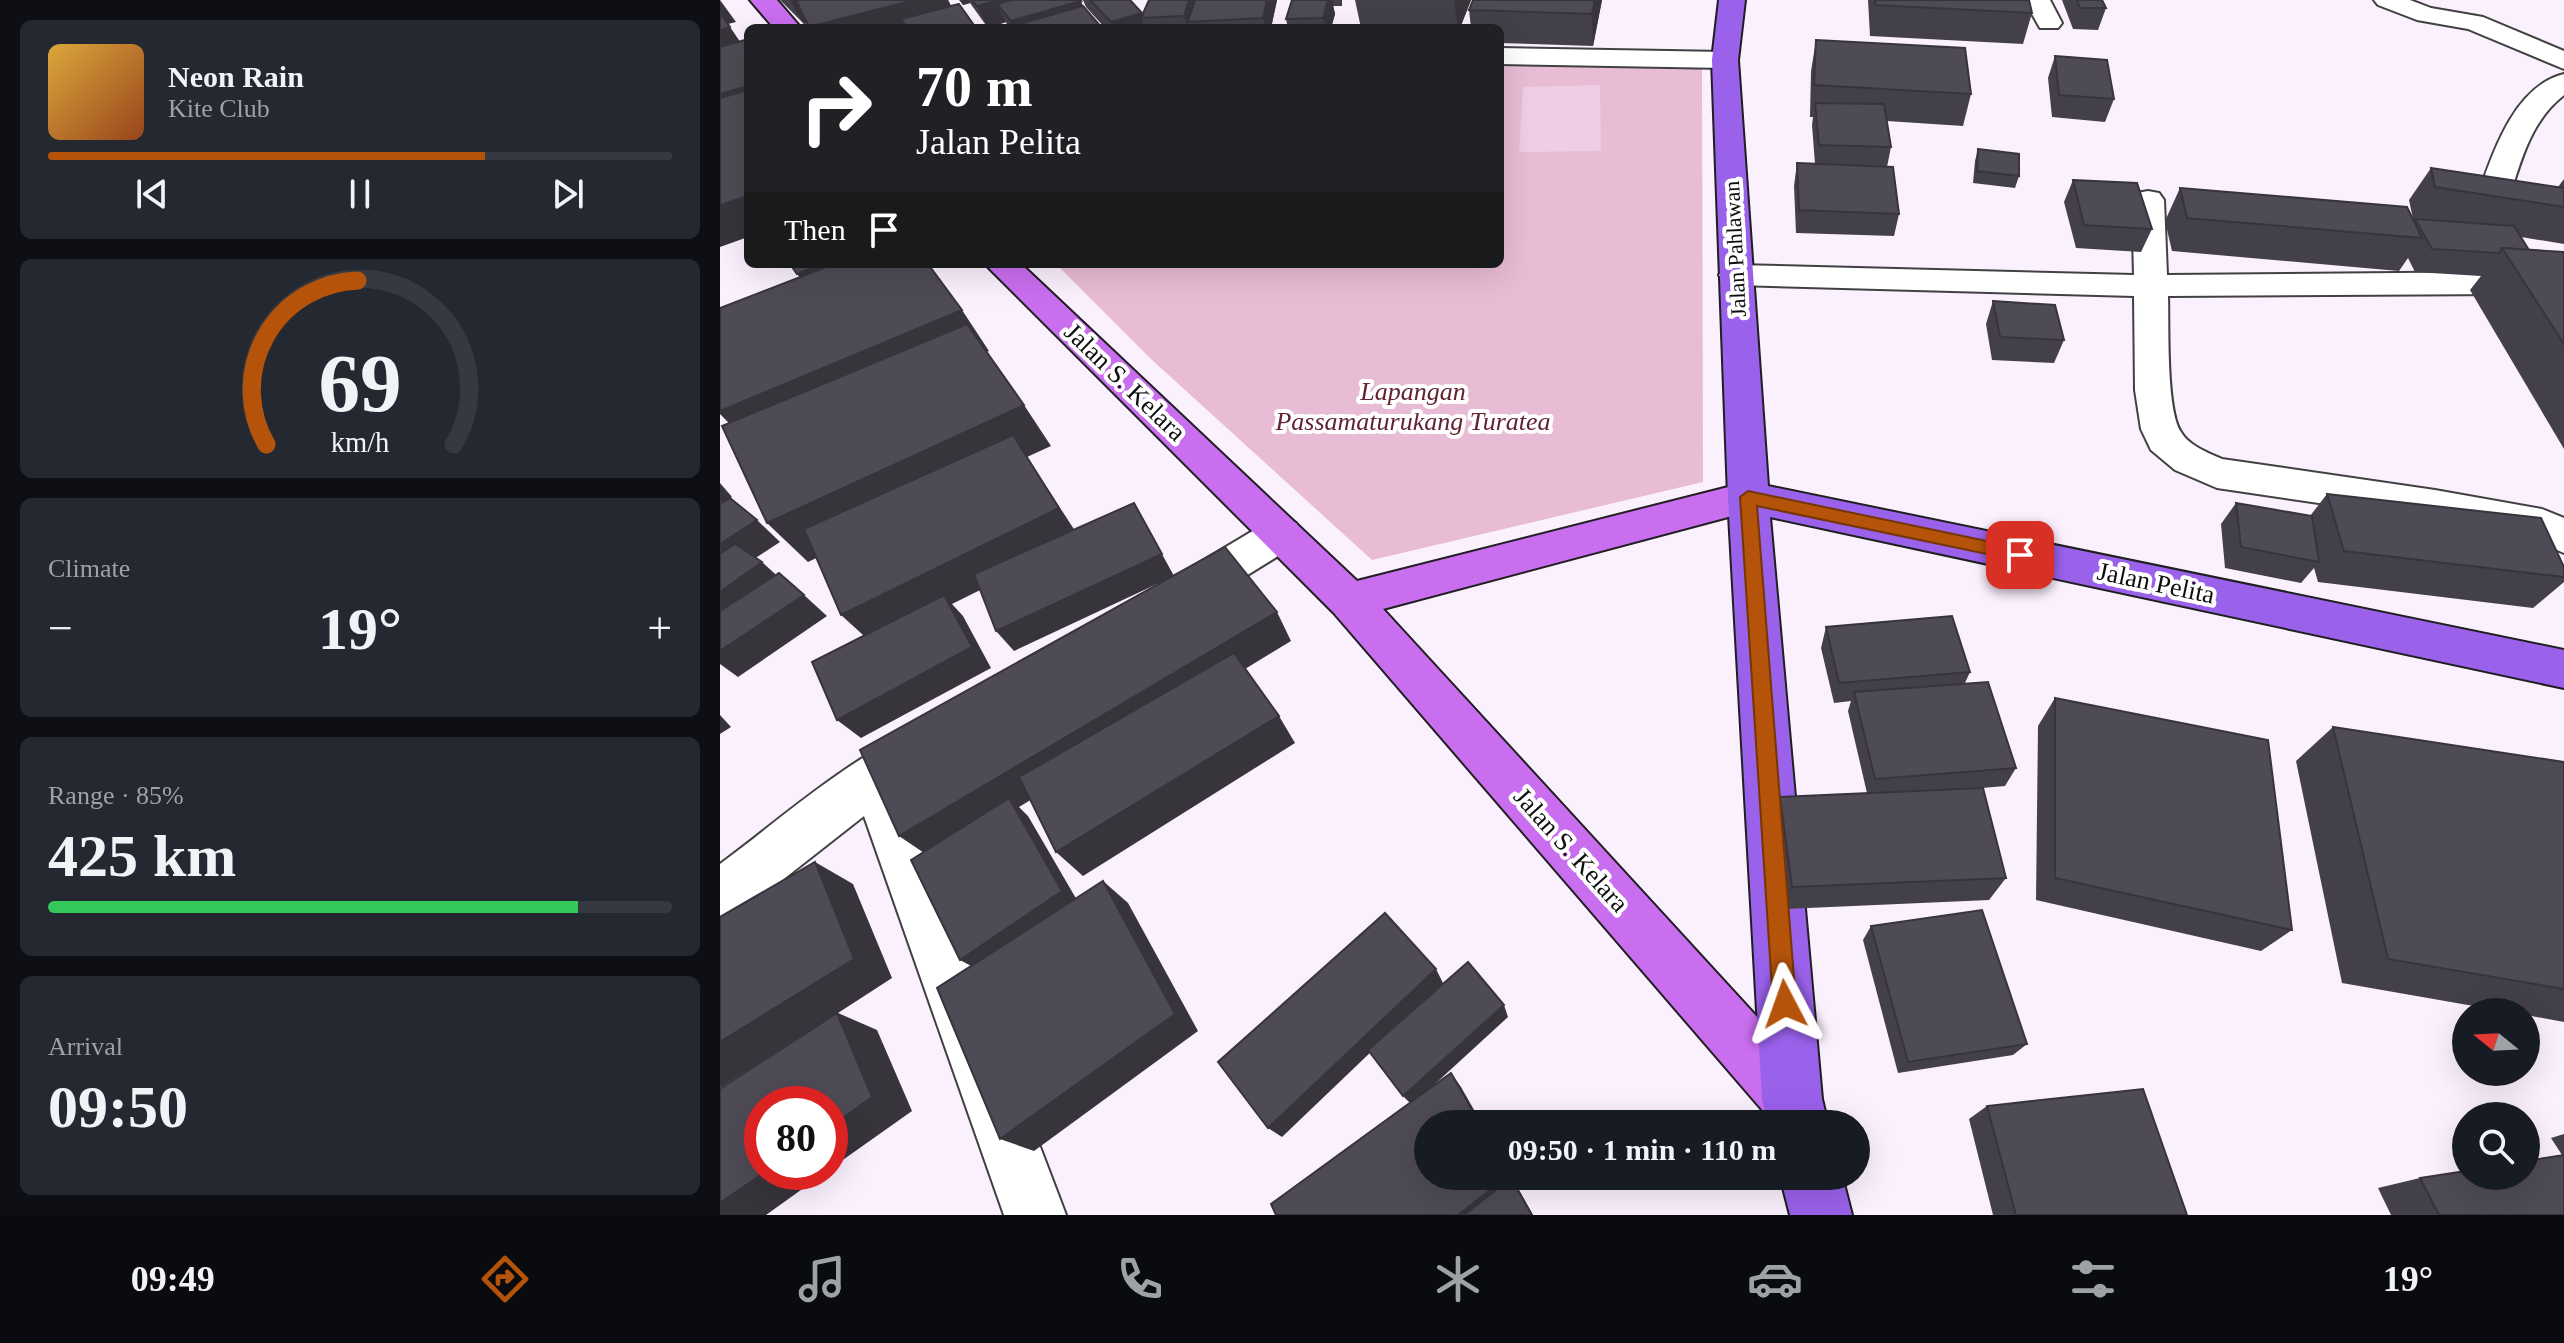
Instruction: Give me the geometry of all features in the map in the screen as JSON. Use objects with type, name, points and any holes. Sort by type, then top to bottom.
[{"type":"highway","name":"Jalan Pahlawan","points":[[1732,0],[1725,60],[1748,497],[1795,1110]]},
{"type":"highway","name":"Jalan Pelita","points":[[1748,497],[2564,669]]},
{"type":"highway","points":[[1815,1190],[1821,1215]]},
{"type":"main road","points":[[763,0],[784,24]]},
{"type":"main road","name":"Jalan S. Kelara","points":[[1006,268],[1349,601],[1793,1110]]},
{"type":"main road","points":[[1349,601],[1748,497]]},
{"type":"street","points":[[2037,0],[2049,23]]},
{"type":"street","points":[[2387,0],[2426,15],[2474,22],[2564,61]]},
{"type":"street","points":[[1504,56],[1725,60]]},
{"type":"street","points":[[2495,192],[2514,135],[2546,94],[2564,82]]},
{"type":"street","points":[[2148,200],[2156,408],[2163,437],[2184,459],[2217,473],[2435,505],[2542,525],[2564,537]]},
{"type":"street","points":[[1736,275],[2151,286],[2510,283],[2564,277]]},
{"type":"street","points":[[1143,618],[1281,534]]},
{"type":"street","points":[[720,896],[875,778],[967,723]]},
{"type":"street","points":[[875,778],[1035,1215]]},
{"type":"green space","name":"Lapangan Passamaturukang Turatea","points":[[1504,65],[1702,66],[1703,482],[1372,560],[1151,359],[1060,268],[1504,268]]},
{"type":"shaded area","points":[[1600,85],[1601,151],[1519,152],[1523,87]]},
{"type":"building","points":[[796,0],[914,0],[821,24],[808,24]]},
{"type":"building","points":[[972,0],[999,0],[977,6]]},
{"type":"building","points":[[1011,0],[1081,1],[1011,21],[997,4]]},
{"type":"building","points":[[1090,0],[1130,0],[1142,13],[1111,22]]},
{"type":"building","points":[[1149,0],[1189,0],[1184,16],[1141,18]]},
{"type":"building","points":[[1195,0],[1267,0],[1263,18],[1188,22]]},
{"type":"building","points":[[1292,0],[1328,0],[1323,18],[1286,19]]},
{"type":"building","points":[[1473,0],[1595,0],[1592,14],[1469,10]]},
{"type":"building","points":[[1875,0],[2029,0],[2032,13],[1875,5]]},
{"type":"building","points":[[2077,0],[2102,0],[2106,8],[2080,8]]},
{"type":"building","points":[[959,4],[973,24],[904,24],[901,19]]},
{"type":"building","points":[[1083,6],[1099,24],[1024,24]]},
{"type":"building","points":[[720,13],[730,27],[720,30]]},
{"type":"building","points":[[744,40],[744,87],[720,94],[720,47]]},
{"type":"building","points":[[1816,40],[1965,48],[1971,94],[1814,85]]},
{"type":"building","points":[[2055,56],[2107,60],[2114,99],[2059,95]]},
{"type":"building","points":[[744,91],[744,197],[720,205],[720,98]]},
{"type":"building","points":[[1815,103],[1884,104],[1891,147],[1819,145]]},
{"type":"building","points":[[1978,149],[2019,154],[2019,176],[1977,171]]},
{"type":"building","points":[[1797,163],[1893,167],[1899,214],[1799,210]]},
{"type":"building","points":[[2431,168],[2564,188],[2564,207],[2435,187]]},
{"type":"building","points":[[2073,180],[2137,183],[2152,229],[2084,225]]},
{"type":"building","points":[[2180,188],[2407,207],[2422,238],[2187,218]]},
{"type":"building","points":[[2415,219],[2514,226],[2529,250],[2502,248],[2499,253],[2432,249]]},
{"type":"building","points":[[2502,248],[2564,252],[2564,344]]},
{"type":"building","points":[[793,268],[812,268],[797,274]]},
{"type":"building","points":[[824,268],[931,268],[962,310],[720,411],[720,308]]},
{"type":"building","points":[[1993,301],[2055,305],[2064,340],[2000,337]]},
{"type":"building","points":[[967,324],[1024,405],[767,523],[722,426]]},
{"type":"building","points":[[1013,435],[1059,508],[841,615],[804,529]]},
{"type":"building","points":[[2327,494],[2541,518],[2564,567],[2564,577],[2344,551]]},
{"type":"building","points":[[730,498],[757,520],[720,544],[720,504]]},
{"type":"building","points":[[1134,503],[1162,554],[996,631],[974,574]]},
{"type":"building","points":[[2236,503],[2312,516],[2319,562],[2241,547]]},
{"type":"building","points":[[735,544],[762,562],[720,592],[720,554]]},
{"type":"building","points":[[1225,547],[1277,612],[899,836],[860,750]]},
{"type":"building","points":[[779,573],[804,595],[720,651],[720,611]]},
{"type":"building","points":[[944,595],[972,647],[837,720],[812,662]]},
{"type":"building","points":[[1952,616],[1970,672],[1839,683],[1826,627]]},
{"type":"building","points":[[1234,653],[1279,716],[1056,852],[1019,777]]},
{"type":"building","points":[[1988,682],[2016,768],[1875,779],[1854,692]]},
{"type":"building","points":[[2055,698],[2268,740],[2292,930],[2055,878]]},
{"type":"building","points":[[2333,727],[2564,762],[2564,989],[2388,959]]},
{"type":"building","points":[[1983,788],[2006,878],[1792,887],[1780,797]]},
{"type":"building","points":[[1009,798],[1062,891],[960,960],[911,860]]},
{"type":"building","points":[[815,862],[854,959],[720,1042],[720,917]]},
{"type":"building","points":[[1103,881],[1175,1014],[1000,1139],[937,988]]},
{"type":"building","points":[[1982,910],[2027,1044],[1908,1062],[1871,926]]},
{"type":"building","points":[[1385,913],[1436,969],[1268,1128],[1218,1062]]},
{"type":"building","points":[[1468,962],[1504,1005],[1403,1096],[1368,1050]]},
{"type":"building","points":[[837,1013],[872,1097],[848,1114],[848,1086],[744,1086],[744,1186],[720,1203],[720,1089]]},
{"type":"building","points":[[1451,1073],[1472,1110],[1414,1110],[1414,1190],[1490,1190],[1458,1215],[1276,1215],[1271,1204]]},
{"type":"building","points":[[2143,1089],[2187,1215],[2016,1215],[1987,1106]]},
{"type":"building","points":[[2564,1155],[2564,1215],[2439,1215],[2420,1178],[2452,1173],[2452,1190],[2540,1190],[2540,1159]]},
{"type":"building","points":[[1496,1190],[1518,1190],[1532,1215],[1464,1215]]},
{"type":"route","points":[[1785,1004],[1748,497],[2020,555]]}]
